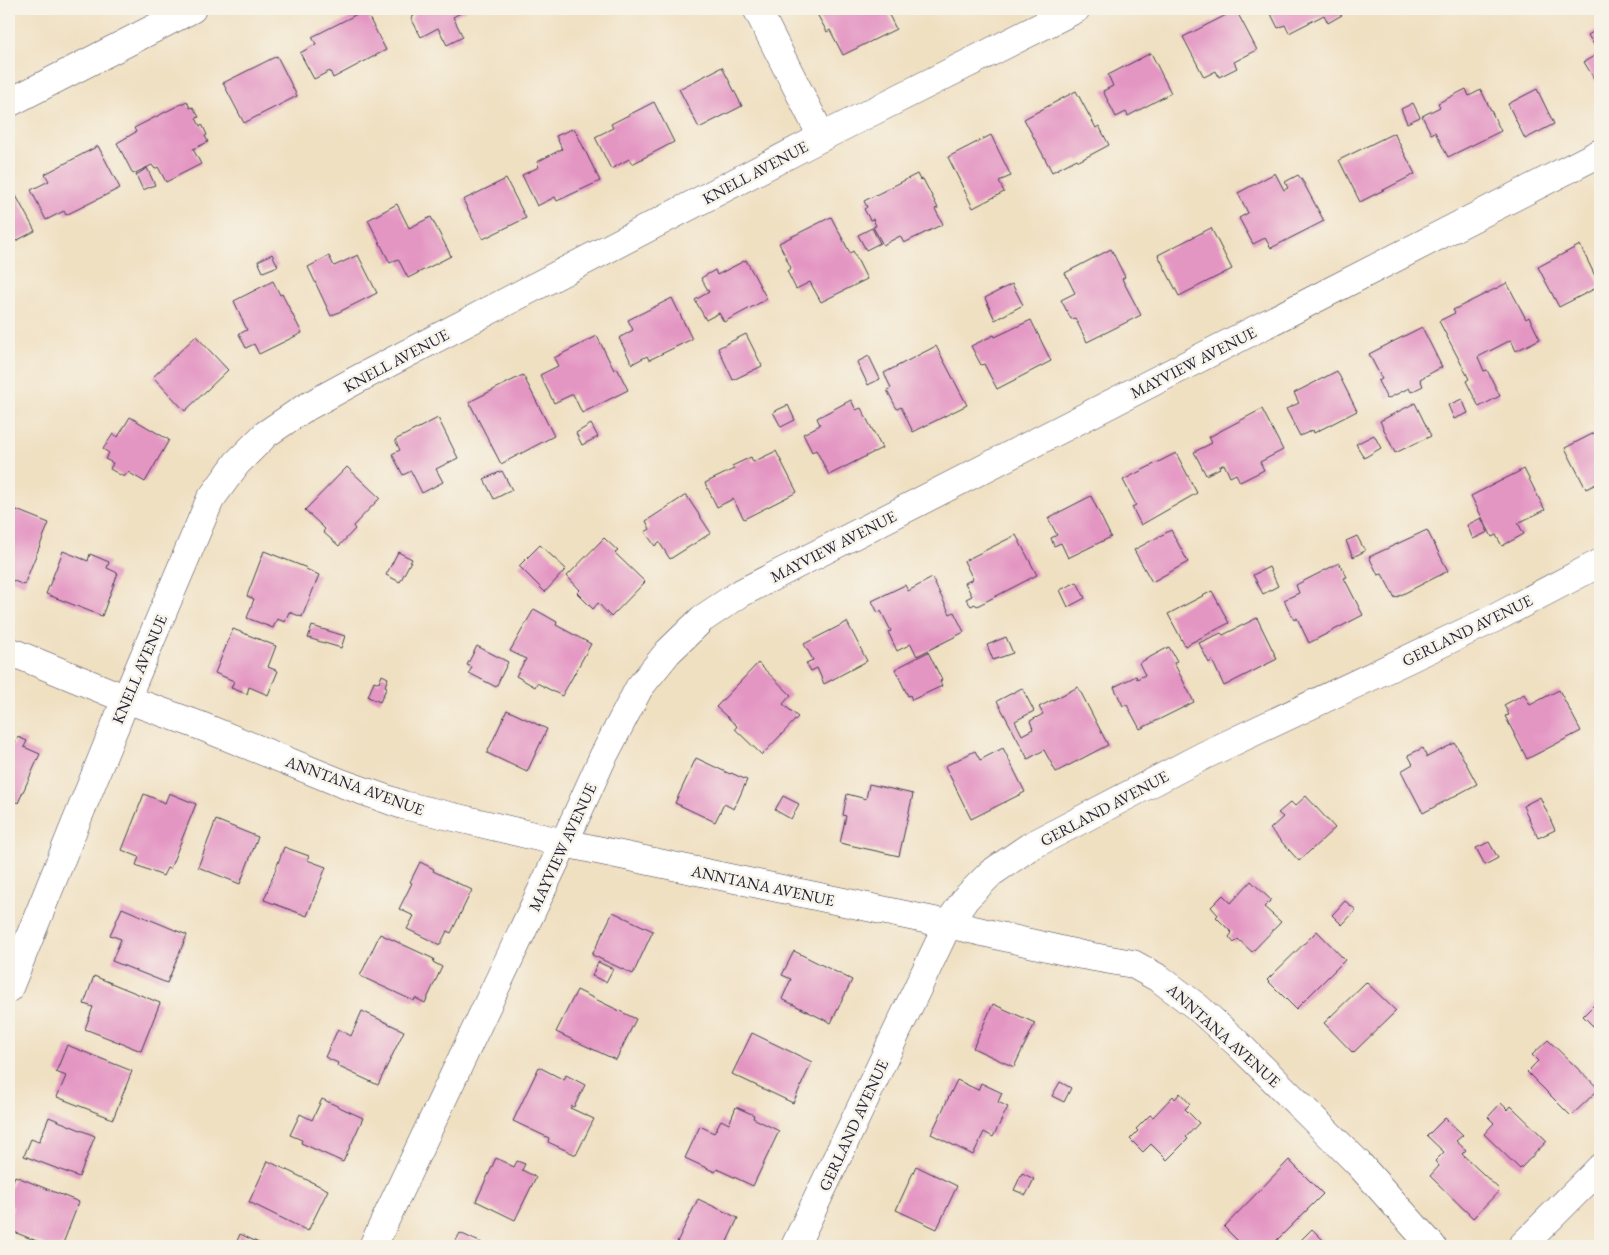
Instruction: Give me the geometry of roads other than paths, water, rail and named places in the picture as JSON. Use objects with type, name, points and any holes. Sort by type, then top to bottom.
[{"type":"street","points":[[9,103],[192,9]]},
{"type":"street","points":[[757,9],[822,136]]},
{"type":"street","name":"KNELL AVENUE","points":[[9,988],[126,699],[210,500],[237,463],[266,434],[303,408],[822,136],[1076,9]]},
{"type":"street","name":"MAYVIEW AVENUE","points":[[373,1246],[603,757],[639,688],[668,652],[695,626],[741,593],[1600,153]]},
{"type":"street","name":"GERLAND AVENUE","points":[[795,1246],[948,924],[966,898],[991,873],[1029,847],[1204,756],[1497,617],[1600,563]]},
{"type":"street","name":"ANNTANA AVENUE","points":[[9,651],[126,699],[201,726],[341,783],[402,805],[564,843],[1132,964],[1160,979],[1196,1006],[1242,1048],[1358,1163],[1432,1246]]},
{"type":"street","points":[[1522,1246],[1600,1168]]}]
